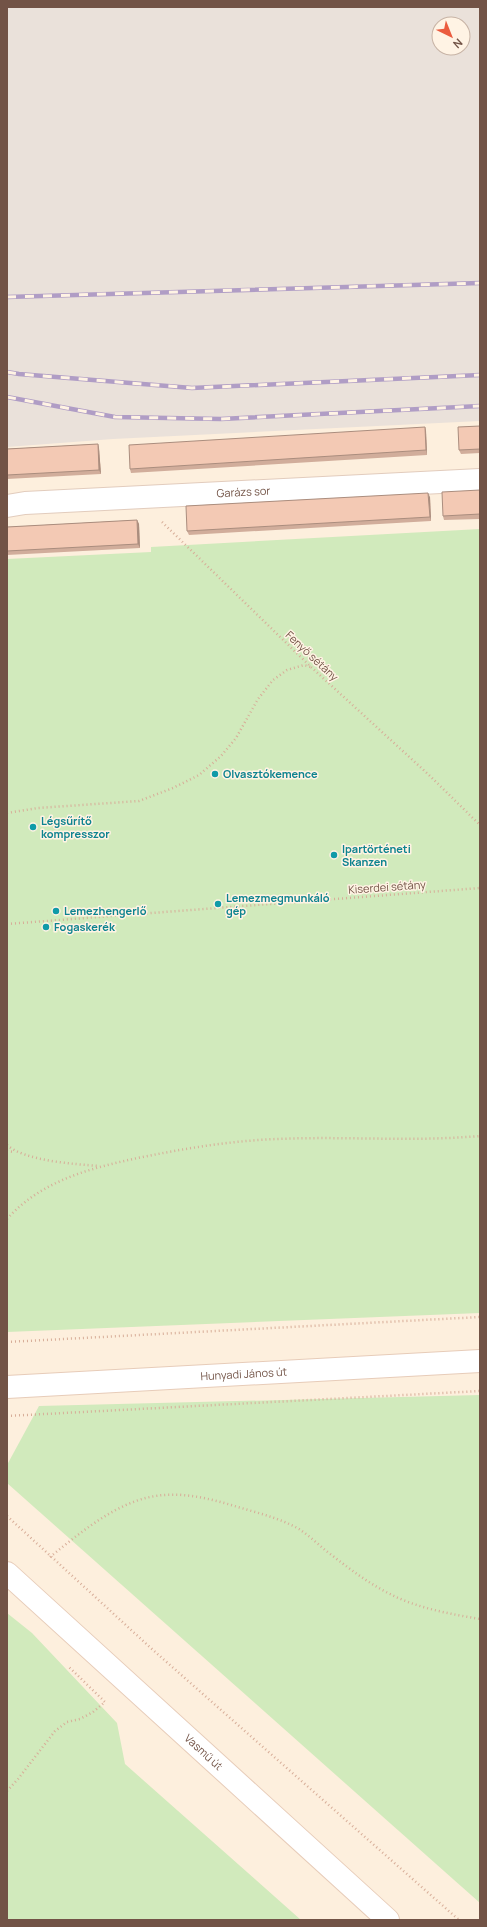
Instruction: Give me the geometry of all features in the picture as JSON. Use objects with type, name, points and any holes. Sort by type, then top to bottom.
[{"type":"street","name":"Garázs sor","points":[[7,506],[25,503],[135,496],[480,480]]},
{"type":"street","name":"Hunyadi János út","points":[[7,1386],[480,1360]]},
{"type":"street","name":"Vasmű út","points":[[11,1578],[388,1920]]},
{"type":"path","name":"Fenyő sétány","points":[[135,496],[311,667],[429,775],[480,825]]},
{"type":"path","points":[[7,813],[38,808],[139,801],[173,788],[199,775],[221,756],[236,738],[258,699],[272,680],[287,670],[304,665],[311,667]]},
{"type":"path","name":"Kiserdei sétány","points":[[7,924],[480,888]]},
{"type":"path","points":[[7,1219],[29,1197],[59,1181],[100,1166],[215,1144],[278,1139],[444,1139],[480,1136]]},
{"type":"path","points":[[7,1145],[16,1152]]},
{"type":"path","points":[[7,1151],[68,1164],[100,1166]]},
{"type":"path","points":[[7,1342],[480,1317]]},
{"type":"path","points":[[7,1416],[480,1390]]},
{"type":"path","points":[[50,1556],[84,1530],[135,1501],[152,1496],[187,1494],[217,1500],[279,1519],[300,1530],[351,1570],[391,1595],[416,1604],[459,1616],[480,1619]]},
{"type":"path","points":[[7,1516],[158,1655],[459,1920]]},
{"type":"path","points":[[7,1791],[55,1731],[67,1722],[80,1719],[93,1712],[104,1702]]},
{"type":"shaded area","points":[[7,7],[480,7],[480,421],[113,439],[7,447]]},
{"type":"green space","points":[[480,529],[480,1313],[7,1332],[7,559],[151,552],[151,547]]},
{"type":"green space","points":[[480,1395],[480,1903],[7,1483],[7,1465],[39,1406]]},
{"type":"green space","points":[[7,1613],[32,1633],[117,1723],[125,1764],[301,1920],[7,1920]]},
{"type":"building","points":[[480,426],[480,449],[459,450],[458,427]]},
{"type":"building","points":[[425,427],[426,450],[130,469],[129,445]]},
{"type":"building","points":[[98,444],[99,470],[7,475],[7,449]]},
{"type":"building","points":[[480,490],[480,514],[443,516],[442,492]]},
{"type":"building","points":[[428,493],[430,517],[187,531],[186,506]]},
{"type":"building","points":[[137,520],[138,544],[7,551],[7,527]]},
{"type":"railway","points":[[7,297],[480,283]]},
{"type":"railway","points":[[7,372],[192,388],[480,375]]},
{"type":"railway","points":[[7,397],[115,417],[221,419],[480,406]]},
{"type":"place","name":"Olvasztókemence","points":[[215,774]]},
{"type":"place","name":"Légsűrítő kompresszor","points":[[33,827]]},
{"type":"place","name":"Ipartörténeti Skanzen","points":[[334,855]]},
{"type":"place","name":"Lemezmegmunkáló gép","points":[[218,904]]},
{"type":"place","name":"Lemezhengerlő","points":[[56,911]]},
{"type":"place","name":"Fogaskerék","points":[[46,927]]}]
